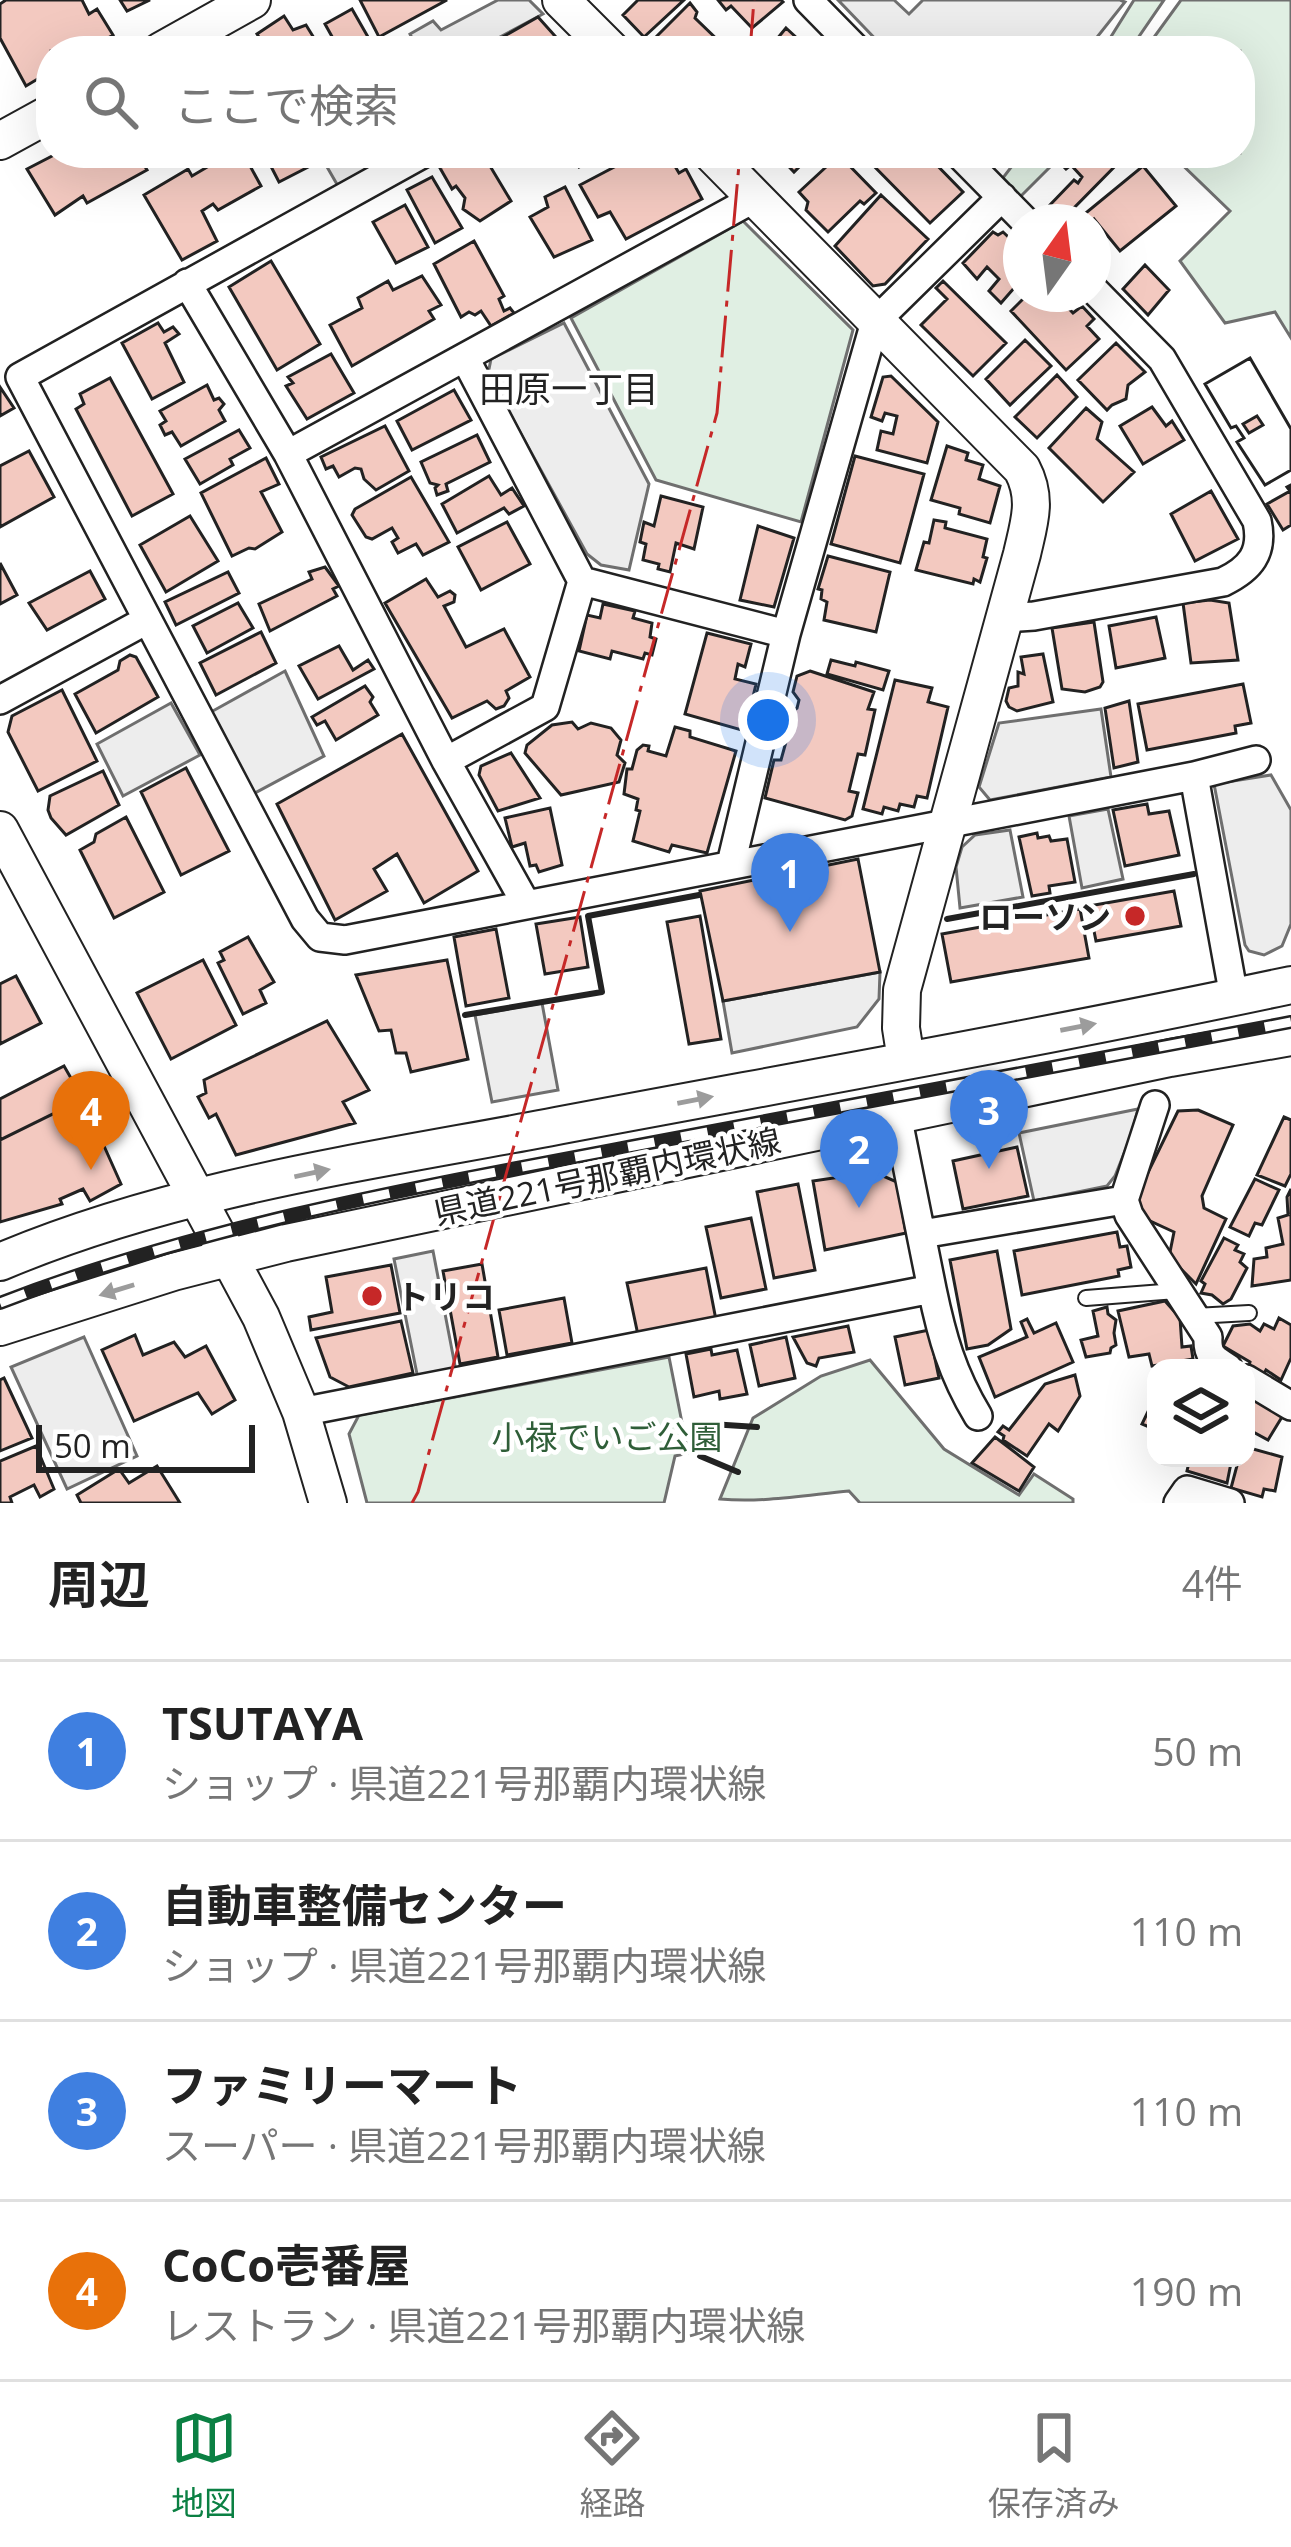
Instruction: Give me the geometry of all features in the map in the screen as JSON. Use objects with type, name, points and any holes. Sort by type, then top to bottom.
[{"type":"main road","points":[[188,36],[252,0]]},
{"type":"main road","points":[[561,0],[594,36]]},
{"type":"main road","points":[[0,141],[36,121]]},
{"type":"main road","points":[[726,168],[1022,470],[1030,485],[1033,505],[1005,618],[902,990],[901,1028],[907,1060]]},
{"type":"main road","points":[[0,830],[261,1317],[301,1412],[328,1503]]},
{"type":"main road","name":"県道221号那覇内環状線","points":[[0,1262],[197,1198],[388,1157],[1291,985]]},
{"type":"main road","name":"県道221号那覇内環状線","points":[[0,1327],[230,1257],[394,1220],[1291,1036]]},
{"type":"street","points":[[808,0],[843,36]]},
{"type":"street","points":[[397,168],[20,377],[305,919],[320,937],[345,940],[1194,776],[1256,760]]},
{"type":"street","points":[[973,168],[1009,204]]},
{"type":"street","points":[[731,864],[786,634],[875,322],[1002,197]]},
{"type":"street","points":[[288,454],[755,198]]},
{"type":"street","points":[[188,283],[288,454],[446,761],[526,904]]},
{"type":"street","points":[[1005,618],[1223,582],[1250,567],[1256,550],[1257,520],[1162,358],[1111,307]]},
{"type":"street","points":[[446,761],[545,706],[582,581],[465,358]]},
{"type":"street","points":[[582,581],[786,634]]},
{"type":"street","points":[[0,700],[147,620]]},
{"type":"street","points":[[1194,776],[1234,997]]},
{"type":"street","points":[[1156,1105],[1124,1200],[1129,1215],[1208,1336],[1207,1351],[1214,1359]]},
{"type":"street","points":[[897,1115],[944,1349],[978,1416]]},
{"type":"street","points":[[922,1234],[1124,1200]]},
{"type":"street","points":[[301,1412],[932,1288]]},
{"type":"street","points":[[1255,1384],[1291,1406]]},
{"type":"street","points":[[1178,1503],[1187,1490],[1230,1503]]},
{"type":"lane","points":[[1086,1298],[1178,1291]]},
{"type":"lane","points":[[1195,1316],[1249,1313]]},
{"type":"green space","points":[[1134,0],[1164,0],[1139,36],[1111,36]]},
{"type":"green space","points":[[1181,0],[1291,0],[1291,338],[1275,312],[1225,323],[1180,261],[1230,211],[1186,168],[1255,168],[1255,36],[1155,36]]},
{"type":"green space","points":[[1010,168],[1049,168],[1020,197],[1002,179]]},
{"type":"green space","points":[[743,221],[853,330],[801,522],[656,480],[571,318]]},
{"type":"green space","name":"小禄でいご公園","points":[[669,1357],[688,1453],[675,1456],[664,1503],[367,1503],[349,1434],[359,1415]]},
{"type":"green space","points":[[870,1360],[944,1449],[1019,1495],[1034,1474],[1073,1503],[860,1503],[849,1491],[720,1499],[753,1418],[821,1376]]},
{"type":"shaded area","points":[[498,0],[529,0],[543,14],[502,36],[410,34],[433,21],[441,30]]},
{"type":"shaded area","points":[[838,0],[894,0],[909,14],[923,0],[1125,2],[1098,36],[873,36]]},
{"type":"shaded area","points":[[328,168],[372,168],[338,186]]},
{"type":"shaded area","points":[[564,323],[649,484],[629,570],[601,565],[587,554],[488,374],[491,359]]},
{"type":"shaded area","points":[[285,671],[324,756],[253,794],[211,712]]},
{"type":"shaded area","points":[[171,703],[200,755],[123,796],[97,744]]},
{"type":"shaded area","points":[[1101,709],[1111,777],[990,800],[979,787],[999,723]]},
{"type":"shaded area","points":[[1271,775],[1291,810],[1291,924],[1282,946],[1264,955],[1245,945],[1214,784]]},
{"type":"shaded area","points":[[1108,809],[1123,879],[1082,888],[1069,816]]},
{"type":"shaded area","points":[[1010,830],[1023,897],[960,908],[956,867],[962,847],[975,835]]},
{"type":"shaded area","points":[[880,972],[879,999],[857,1027],[732,1053],[723,1001]]},
{"type":"shaded area","points":[[542,1003],[558,1090],[492,1102],[475,1015]]},
{"type":"shaded area","points":[[1138,1109],[1115,1176],[1107,1186],[1034,1201],[1019,1133]]},
{"type":"shaded area","points":[[433,1251],[456,1371],[418,1379],[394,1259]]},
{"type":"shaded area","points":[[84,1337],[137,1456],[67,1489],[11,1367]]},
{"type":"building","points":[[6,0],[82,0],[89,14],[97,9],[113,35],[36,36],[36,80],[26,86],[0,38],[0,4]]},
{"type":"building","points":[[120,0],[150,0],[127,11]]},
{"type":"building","points":[[360,0],[447,0],[381,36]]},
{"type":"building","points":[[638,0],[684,0],[645,36],[623,15]]},
{"type":"building","points":[[718,0],[783,2],[752,28],[731,6],[726,10]]},
{"type":"building","points":[[690,3],[697,12],[695,18],[714,36],[657,36]]},
{"type":"building","points":[[352,9],[367,36],[332,36],[325,24]]},
{"type":"building","points":[[284,16],[293,30],[306,25],[313,36],[258,36]]},
{"type":"building","points":[[538,17],[555,36],[504,36]]},
{"type":"building","points":[[36,164],[36,168],[147,170],[87,203],[83,196],[55,215],[27,169]]},
{"type":"building","points":[[206,168],[251,168],[261,186],[218,210],[213,204],[202,211],[217,241],[182,260],[144,195],[188,169],[192,176]]},
{"type":"building","points":[[272,168],[306,168],[279,182]]},
{"type":"building","points":[[440,168],[491,168],[511,201],[480,221],[463,209],[465,198],[456,186],[452,189]]},
{"type":"building","points":[[612,168],[676,168],[679,173],[686,169],[702,199],[626,239],[610,212],[598,217],[580,185]]},
{"type":"building","points":[[825,168],[852,168],[876,193],[864,204],[860,201],[828,232],[806,210],[808,202],[799,192]]},
{"type":"building","points":[[876,168],[940,168],[963,192],[930,223]]},
{"type":"building","points":[[1074,168],[1113,168],[1078,204],[1051,204],[1074,180],[1078,183],[1082,177]]},
{"type":"building","points":[[1145,168],[1176,206],[1120,251],[1111,240],[1111,204],[1097,204]]},
{"type":"building","points":[[432,177],[462,228],[435,243],[407,190]]},
{"type":"building","points":[[565,187],[592,240],[554,257],[530,217],[548,207],[545,197]]},
{"type":"building","points":[[881,195],[928,239],[885,284],[873,286],[835,246]]},
{"type":"building","points":[[405,205],[428,247],[396,263],[373,222]]},
{"type":"building","points":[[993,232],[1003,232],[1001,303],[989,291],[999,279],[987,267],[977,279],[963,263]]},
{"type":"building","points":[[474,241],[504,296],[499,299],[504,311],[510,308],[514,313],[491,326],[481,311],[461,317],[434,264]]},
{"type":"building","points":[[271,261],[320,344],[277,370],[229,287]]},
{"type":"building","points":[[1145,265],[1169,290],[1148,315],[1123,289]]},
{"type":"building","points":[[422,276],[441,305],[429,311],[434,319],[352,366],[330,325],[362,308],[358,298],[388,281],[393,290]]},
{"type":"building","points":[[943,281],[1006,343],[973,376],[921,325],[947,299],[936,288]]},
{"type":"building","points":[[1012,312],[1088,312],[1094,319],[1087,326],[1099,339],[1066,370]]},
{"type":"building","points":[[158,323],[164,332],[173,327],[179,334],[165,343],[184,382],[152,399],[122,343]]},
{"type":"building","points":[[1025,340],[1051,366],[1010,405],[986,379]]},
{"type":"building","points":[[1116,343],[1145,372],[1128,385],[1126,399],[1107,410],[1078,380]]},
{"type":"building","points":[[331,354],[354,393],[307,419],[286,386],[293,383],[288,377]]},
{"type":"building","points":[[1250,358],[1291,429],[1291,470],[1265,485],[1237,442],[1244,438],[1236,426],[1231,428],[1205,384]],"holes":[[[1257,416],[1263,425],[1249,433],[1243,424]]]},
{"type":"building","points":[[1250,358],[1291,429],[1291,470],[1265,485],[1237,442],[1244,438],[1236,426],[1231,428],[1205,384]]},
{"type":"building","points":[[1057,375],[1077,397],[1037,438],[1015,417]]},
{"type":"building","points":[[891,376],[938,422],[927,463],[877,450],[881,431],[893,434],[897,416],[885,413],[882,421],[871,417],[883,377]]},
{"type":"building","points":[[110,378],[173,494],[132,516],[76,409],[84,404],[80,394]]},
{"type":"building","points":[[207,385],[214,400],[219,398],[224,404],[219,410],[225,421],[181,446],[172,432],[165,435],[160,425],[166,421],[160,411]]},
{"type":"building","points":[[0,387],[14,408],[0,416]]},
{"type":"building","points":[[454,390],[471,420],[412,450],[397,421]]},
{"type":"building","points":[[1152,407],[1166,426],[1172,421],[1184,440],[1143,464],[1120,426]]},
{"type":"building","points":[[1086,408],[1102,422],[1097,439],[1134,472],[1103,502],[1049,448]]},
{"type":"building","points":[[385,426],[409,471],[376,490],[361,469],[339,477],[333,466],[326,469],[321,457]]},
{"type":"building","points":[[239,430],[250,448],[230,459],[233,465],[200,484],[185,459]]},
{"type":"building","points":[[477,435],[490,462],[446,484],[448,491],[437,495],[438,485],[430,483],[421,462]]},
{"type":"building","points":[[947,446],[968,453],[966,460],[983,465],[979,479],[1000,486],[990,523],[931,500]]},
{"type":"building","points":[[29,451],[54,497],[0,527],[0,466]]},
{"type":"building","points":[[855,456],[924,474],[900,563],[831,544]]},
{"type":"building","points":[[266,458],[279,484],[261,492],[282,532],[255,549],[232,556],[201,493]]},
{"type":"building","points":[[489,476],[501,495],[512,488],[524,506],[509,514],[504,508],[457,533],[442,504]]},
{"type":"building","points":[[411,477],[449,542],[423,555],[416,544],[398,553],[392,528],[372,539],[366,537],[352,515]]},
{"type":"building","points":[[1291,485],[1291,525],[1283,530],[1267,504],[1290,491],[1287,487]]},
{"type":"building","points":[[1211,491],[1238,539],[1195,561],[1171,514]]},
{"type":"building","points":[[661,496],[703,507],[694,549],[676,543],[670,572],[643,560],[646,544],[640,542],[644,522],[654,526]]},
{"type":"building","points":[[190,516],[218,561],[166,592],[140,545]]},
{"type":"building","points":[[934,520],[946,522],[945,528],[987,539],[980,582],[916,570]]},
{"type":"building","points":[[507,522],[530,564],[481,590],[458,547]]},
{"type":"building","points":[[758,526],[794,538],[774,607],[740,600]]},
{"type":"building","points":[[828,556],[890,572],[876,632],[824,620],[827,602],[818,589]]},
{"type":"building","points":[[0,563],[17,595],[0,604]]},
{"type":"building","points":[[325,567],[339,586],[333,589],[337,596],[270,631],[259,604],[312,579],[309,572]]},
{"type":"building","points":[[90,571],[105,599],[47,630],[29,603]]},
{"type":"building","points":[[228,572],[239,593],[176,625],[165,602]]},
{"type":"building","points":[[426,579],[438,597],[450,591],[455,595],[454,602],[444,606],[466,647],[504,629],[530,677],[506,691],[509,698],[504,706],[496,709],[487,701],[452,718],[385,603]]},
{"type":"building","points":[[238,603],[253,628],[207,653],[193,626]]},
{"type":"building","points":[[1183,603],[1229,603],[1238,660],[1191,663]]},
{"type":"building","points":[[603,604],[635,611],[633,618],[652,623],[650,637],[656,639],[652,655],[645,653],[643,659],[612,651],[610,659],[579,651],[587,615],[600,618]]},
{"type":"building","points":[[1156,617],[1165,658],[1116,668],[1109,626]]},
{"type":"building","points":[[1094,622],[1103,682],[1085,692],[1062,689],[1052,628]]},
{"type":"building","points":[[261,632],[276,663],[216,695],[200,663]]},
{"type":"building","points":[[707,633],[751,644],[745,667],[738,664],[735,679],[756,684],[745,731],[685,714]]},
{"type":"building","points":[[339,646],[353,670],[368,660],[374,669],[318,699],[299,666]]},
{"type":"building","points":[[1043,654],[1053,702],[1017,711],[1009,707],[1009,688],[1018,686],[1018,672],[1024,674],[1021,657]]},
{"type":"building","points":[[136,657],[158,697],[96,733],[75,694],[118,670],[120,661]]},
{"type":"building","points":[[831,660],[889,671],[883,690],[827,674]]},
{"type":"building","points":[[810,671],[874,692],[865,755],[858,754],[849,791],[858,793],[852,816],[845,820],[765,798],[774,760],[781,760],[789,731],[785,717],[797,708],[799,700],[793,692],[797,676]]},
{"type":"building","points":[[895,680],[932,688],[928,702],[948,707],[927,798],[917,796],[914,807],[900,804],[898,811],[884,807],[882,814],[863,809]]},
{"type":"building","points":[[1243,684],[1251,723],[1235,726],[1236,733],[1147,750],[1138,704]]},
{"type":"building","points":[[365,686],[378,715],[336,740],[325,721],[317,725],[312,717]]},
{"type":"building","points":[[62,690],[97,761],[38,791],[8,732],[12,716]]},
{"type":"building","points":[[1129,701],[1138,762],[1114,768],[1105,708]]},
{"type":"building","points":[[572,722],[578,729],[591,723],[611,728],[621,740],[617,755],[625,763],[619,782],[561,795],[525,753],[527,745],[552,725]]},
{"type":"building","points":[[675,727],[690,731],[690,737],[736,751],[707,853],[672,845],[669,852],[633,841],[640,811],[636,810],[638,799],[624,794],[627,769],[632,769],[643,745],[666,756]]},
{"type":"building","points":[[402,734],[478,871],[424,903],[397,854],[374,869],[387,891],[335,920],[277,804]]},
{"type":"building","points":[[511,753],[540,798],[498,811],[479,775],[481,766]]},
{"type":"building","points":[[186,768],[229,851],[181,875],[141,792]]},
{"type":"building","points":[[103,771],[119,805],[66,835],[51,818],[50,796]]},
{"type":"building","points":[[1147,804],[1149,814],[1169,811],[1179,855],[1125,866],[1113,810]]},
{"type":"building","points":[[550,808],[562,865],[539,872],[536,865],[530,866],[525,843],[512,847],[505,818]]},
{"type":"building","points":[[126,817],[164,892],[114,918],[80,850],[94,842],[96,834]]},
{"type":"building","points":[[1037,833],[1038,838],[1049,836],[1051,841],[1067,839],[1075,882],[1049,886],[1050,893],[1032,896],[1019,837]]},
{"type":"building","points":[[858,859],[880,972],[723,1001],[700,891]]},
{"type":"building","name":"ローソン","points":[[1174,891],[1181,926],[1096,941],[1089,906]]},
{"type":"building","points":[[1080,909],[1089,958],[951,982],[942,934]]},
{"type":"building","points":[[700,916],[721,1039],[689,1044],[667,922]]},
{"type":"building","points":[[580,917],[588,967],[545,974],[536,924]]},
{"type":"building","points":[[496,929],[509,998],[466,1006],[454,937]]},
{"type":"building","points":[[248,937],[274,982],[260,990],[266,1003],[243,1014],[218,963],[224,960],[220,952]]},
{"type":"building","points":[[203,960],[236,1025],[171,1059],[137,993]]},
{"type":"building","points":[[447,960],[468,1059],[411,1072],[406,1053],[396,1053],[391,1030],[379,1031],[356,975]]},
{"type":"building","points":[[16,976],[41,1023],[0,1044],[0,984]]},
{"type":"building","points":[[327,1021],[369,1090],[343,1102],[355,1123],[236,1155],[216,1114],[209,1118],[198,1097],[206,1093],[204,1080]]},
{"type":"building","points":[[64,1066],[83,1099],[0,1140],[0,1099]]},
{"type":"building","points":[[83,1099],[121,1184],[90,1201],[83,1189],[60,1199],[62,1204],[0,1222],[0,1140]]},
{"type":"building","points":[[1198,1110],[1233,1125],[1202,1196],[1204,1208],[1226,1219],[1196,1284],[1169,1257],[1174,1232],[1146,1219],[1136,1197],[1178,1111]]},
{"type":"building","points":[[1284,1117],[1291,1120],[1291,1174],[1285,1186],[1257,1175]]},
{"type":"building","points":[[1017,1147],[1028,1196],[963,1209],[953,1161]]},
{"type":"building","points":[[874,1172],[897,1182],[906,1233],[825,1250],[813,1181]]},
{"type":"building","points":[[1255,1179],[1279,1190],[1262,1225],[1255,1223],[1249,1236],[1230,1227]]},
{"type":"building","points":[[798,1184],[815,1270],[774,1278],[757,1192]]},
{"type":"building","points":[[1291,1189],[1291,1280],[1252,1286],[1254,1259],[1267,1257],[1266,1248],[1283,1244],[1278,1218],[1288,1215]]},
{"type":"building","points":[[751,1218],[766,1289],[721,1298],[706,1227]]},
{"type":"building","points":[[1117,1232],[1120,1247],[1127,1246],[1131,1267],[1118,1270],[1119,1276],[1022,1295],[1014,1251]]},
{"type":"building","points":[[1224,1238],[1238,1245],[1235,1250],[1244,1254],[1240,1262],[1247,1268],[1231,1299],[1223,1304],[1201,1293],[1205,1284],[1201,1281]]},
{"type":"building","points":[[997,1251],[1011,1329],[988,1345],[967,1349],[950,1260]]},
{"type":"building","points":[[482,1264],[498,1357],[460,1364],[443,1271]]},
{"type":"building","points":[[391,1265],[400,1313],[311,1330],[309,1317],[332,1312],[326,1277]]},
{"type":"building","points":[[706,1268],[716,1320],[638,1335],[627,1283]]},
{"type":"building","points":[[564,1298],[572,1343],[507,1355],[499,1310]]},
{"type":"building","points":[[1165,1301],[1180,1318],[1182,1347],[1191,1346],[1193,1359],[1150,1359],[1149,1354],[1129,1357],[1118,1311]]},
{"type":"building","points":[[1107,1307],[1116,1320],[1116,1345],[1110,1353],[1086,1357],[1081,1340],[1098,1336],[1093,1311]]},
{"type":"building","points":[[1279,1318],[1291,1325],[1291,1358],[1281,1380],[1266,1370],[1262,1377],[1255,1374],[1255,1359],[1245,1359],[1223,1346],[1233,1326],[1250,1324],[1260,1331],[1264,1324],[1274,1329]]},
{"type":"building","points":[[1027,1319],[1034,1333],[1056,1323],[1073,1362],[995,1397],[979,1357],[1027,1337],[1021,1322]]},
{"type":"building","points":[[401,1321],[413,1373],[349,1387],[330,1377],[316,1338]]},
{"type":"building","points":[[848,1326],[854,1352],[819,1358],[816,1366],[807,1363],[793,1337]]},
{"type":"building","points":[[929,1330],[939,1378],[905,1385],[895,1337]]},
{"type":"building","points":[[135,1335],[143,1355],[174,1342],[185,1357],[206,1346],[235,1400],[212,1414],[198,1393],[134,1421],[102,1350]]},
{"type":"building","points":[[786,1337],[795,1378],[759,1386],[750,1345]]},
{"type":"building","points":[[711,1349],[712,1355],[737,1350],[747,1394],[720,1399],[719,1391],[694,1397],[686,1354]]},
{"type":"building","points":[[1075,1375],[1080,1396],[1058,1431],[1049,1424],[1027,1456],[1003,1440],[998,1432],[1003,1426],[1009,1430],[1045,1384]]},
{"type":"building","points":[[4,1378],[32,1438],[0,1451],[0,1380]]},
{"type":"building","points":[[1255,1399],[1282,1417],[1268,1440],[1255,1433]]},
{"type":"building","points":[[995,1437],[1034,1467],[1019,1491],[972,1463]]},
{"type":"building","points":[[36,1446],[54,1489],[40,1497],[34,1485],[10,1497],[12,1503],[0,1503],[0,1461]]},
{"type":"building","points":[[1255,1450],[1282,1457],[1275,1491],[1264,1489],[1262,1497],[1231,1488],[1237,1467],[1255,1467]]},
{"type":"building","points":[[157,1466],[180,1503],[81,1503],[77,1495],[119,1469],[129,1483]]},
{"type":"building","points":[[1188,1467],[1230,1467],[1227,1483],[1187,1471]]},
{"type":"railway","points":[[0,1303],[154,1251],[389,1193],[1291,1022]]},
{"type":"wall","points":[[947,919],[1194,874]]},
{"type":"wall","points":[[465,1015],[602,992],[588,916],[699,895]]},
{"type":"wall","points":[[695,1423],[757,1427]]},
{"type":"wall","points":[[700,1456],[738,1472]]},
{"type":"power","points":[[751,36],[754,0]]},
{"type":"power","points":[[412,1503],[717,413],[739,168]]},
{"type":"place","name":"ローソン","points":[[1135,916]]},
{"type":"place","name":"TSUTAYA","points":[[790,932]]},
{"type":"place","name":"ファミリーマート","points":[[989,1169]]},
{"type":"place","name":"CoCo壱番屋","points":[[91,1170]]},
{"type":"place","name":"自動車整備センター","points":[[859,1208]]},
{"type":"place","name":"トリコ","points":[[372,1296]]},
{"type":"district","name":"田原一丁目","points":[[569,388]]}]
